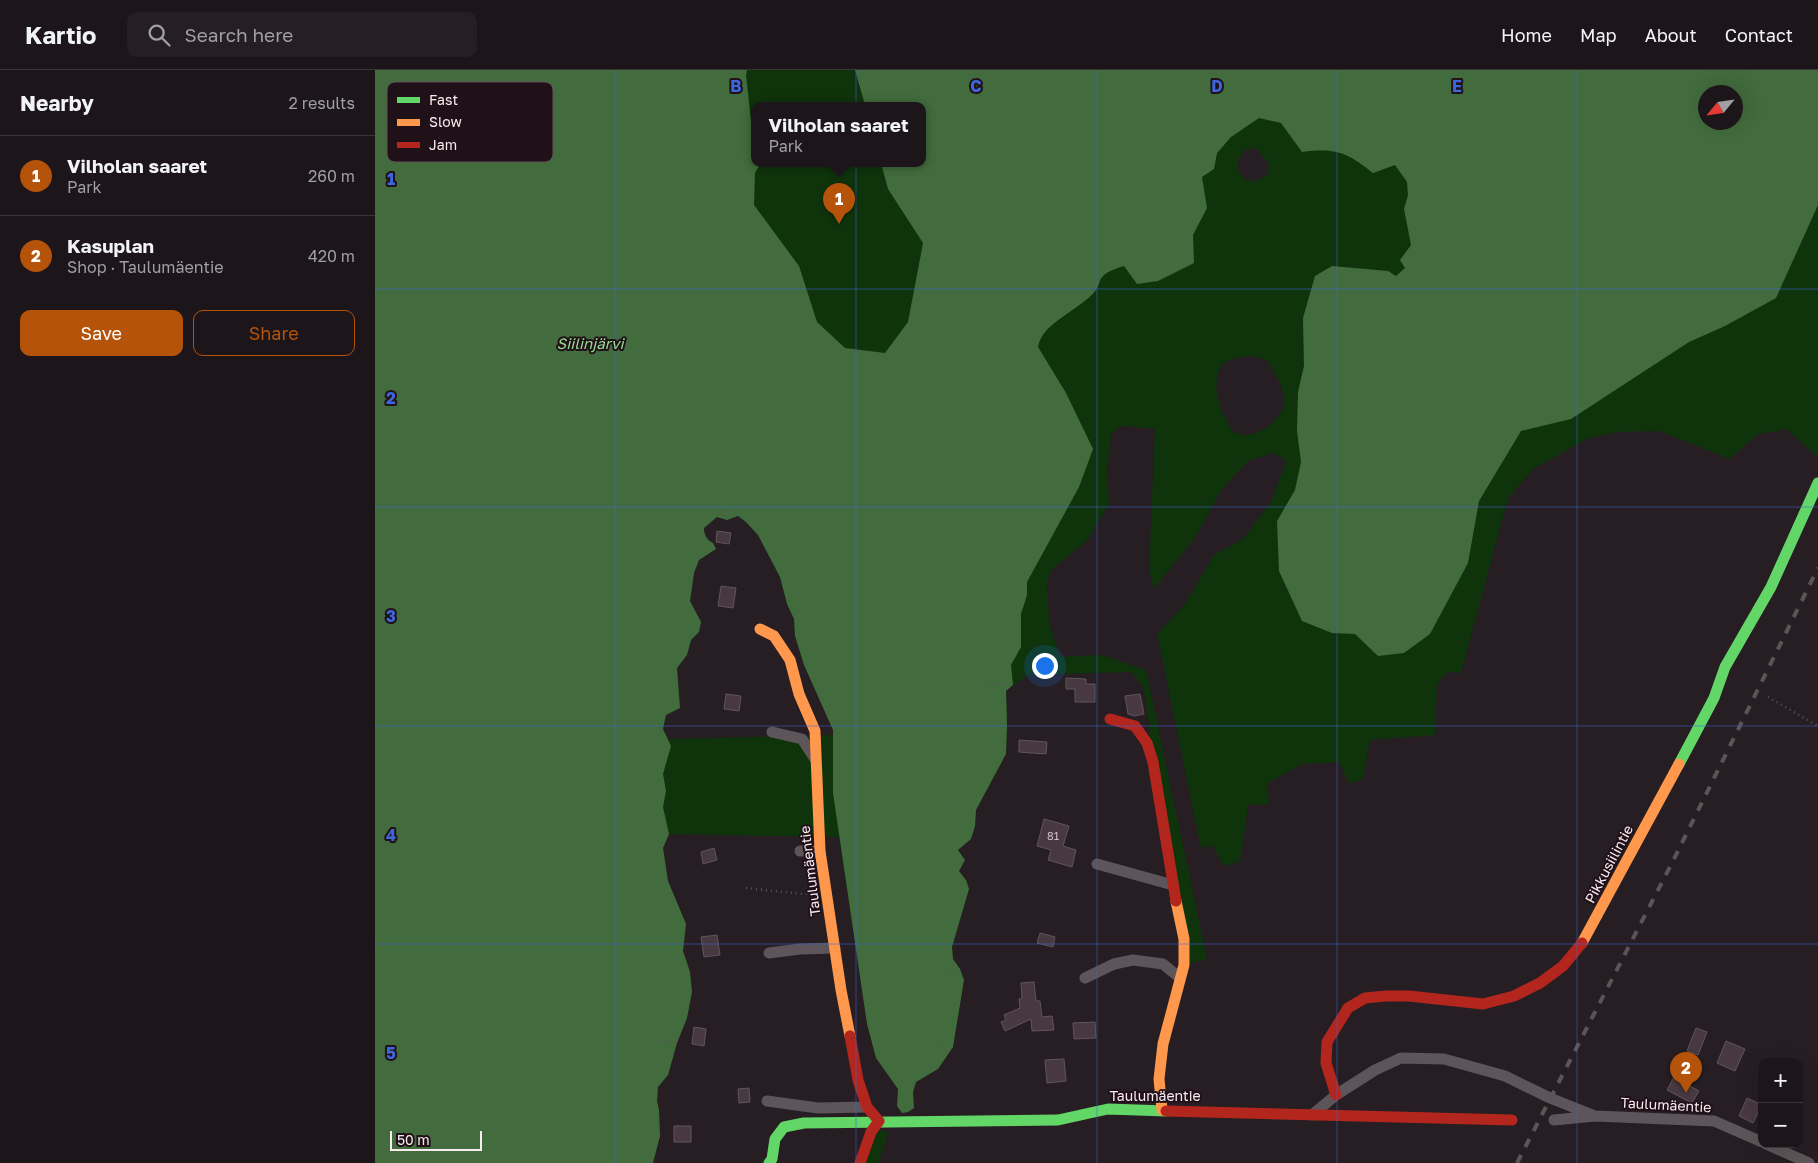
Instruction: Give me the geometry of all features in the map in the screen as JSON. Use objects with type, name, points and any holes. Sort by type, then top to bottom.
[{"type":"street","name":"Pikkusiilintie","points":[[1336,1094],[1325,1063],[1327,1042],[1348,1008],[1365,998],[1386,996],[1409,996],[1483,1004],[1514,996],[1540,983],[1563,966],[1584,941],[1713,698],[1725,667],[1771,588],[1818,483]]},
{"type":"street","name":"Taulumäentie","points":[[760,629],[774,636],[790,660],[799,694],[815,731],[820,850],[835,948],[858,1080],[867,1107],[879,1121]]},
{"type":"street","points":[[1110,719],[1135,726],[1147,744],[1153,762],[1184,939],[1184,965],[1163,1044],[1159,1079],[1162,1110]]},
{"type":"street","points":[[772,732],[801,739],[815,759]]},
{"type":"street","points":[[800,851],[820,850]]},
{"type":"street","points":[[1097,864],[1173,884]]},
{"type":"street","points":[[769,953],[800,949],[835,948]]},
{"type":"street","points":[[1085,978],[1114,964],[1133,960],[1163,964],[1181,978]]},
{"type":"street","name":"Taulumäentie","points":[[1312,1114],[1336,1094],[1375,1070],[1401,1058],[1444,1058],[1505,1076],[1550,1098],[1595,1116]]},
{"type":"street","points":[[767,1100],[818,1108],[867,1107]]},
{"type":"street","name":"Taulumäentie","points":[[769,1163],[772,1159],[775,1139],[784,1127],[804,1123],[1057,1120],[1108,1110],[1512,1120]]},
{"type":"street","name":"Taulumäentie","points":[[1554,1120],[1595,1116],[1714,1121],[1758,1140]]},
{"type":"street","points":[[860,1163],[871,1132],[879,1121]]},
{"type":"street","points":[[1775,1148],[1809,1163]]},
{"type":"path","points":[[718,506],[727,520]]},
{"type":"path","points":[[984,682],[1013,685]]},
{"type":"path","points":[[1768,697],[1818,726]]},
{"type":"path","points":[[957,806],[976,810]]},
{"type":"path","points":[[745,888],[803,894],[826,891]]},
{"type":"path","points":[[945,973],[960,969]]},
{"type":"path","points":[[935,1036],[948,1054]]},
{"type":"path","points":[[646,1040],[677,1043]]},
{"type":"shaded area","points":[[723,70],[855,70],[864,102],[751,102],[751,167],[882,167],[888,189],[918,167],[926,167],[925,102],[931,93],[935,179],[898,380],[776,313]]},
{"type":"shaded area","points":[[1818,70],[1818,457],[1786,429],[1758,434],[1729,459],[1660,431],[1617,432],[1589,438],[1533,469],[1508,498],[1461,673],[1448,672],[1437,684],[1435,735],[1370,740],[1362,780],[1349,783],[1339,762],[1302,764],[1267,784],[1269,804],[1248,805],[1239,862],[1224,866],[1212,845],[1201,848],[1157,634],[1185,604],[1214,555],[1243,539],[1271,502],[1286,461],[1274,453],[1248,461],[1221,490],[1196,536],[1154,589],[1149,570],[1155,429],[1121,426],[1111,434],[1107,470],[1109,504],[1087,541],[1053,568],[1047,582],[1049,622],[1060,657],[1102,655],[1146,670],[1207,959],[1184,965],[1147,743],[1150,729],[1143,687],[1132,672],[1028,675],[1006,691],[1006,754],[976,810],[975,826],[971,839],[958,850],[965,860],[959,871],[966,880],[969,889],[952,947],[953,959],[960,969],[964,980],[953,1047],[938,1069],[916,1082],[913,1092],[914,1108],[902,1113],[897,1106],[898,1089],[876,1058],[867,1024],[839,837],[669,834],[663,848],[668,881],[686,924],[683,951],[690,972],[692,992],[687,1018],[677,1043],[668,1075],[658,1087],[657,1101],[660,1136],[653,1163],[609,1163],[678,535],[1017,367],[1186,79],[1395,165],[1407,182],[1408,195],[1404,209],[1411,245],[1698,125],[1698,130],[1743,130],[1743,90]],"holes":[[[1256,148],[1269,164],[1267,175],[1256,181],[1244,179],[1239,172],[1237,161],[1245,150]],[[1252,356],[1267,360],[1280,384],[1284,399],[1281,412],[1272,423],[1254,434],[1242,435],[1233,432],[1220,407],[1217,381],[1223,363],[1239,357]],[[738,516],[758,535],[780,577],[787,604],[794,619],[795,636],[804,665],[833,730],[833,735],[668,739],[663,729],[666,715],[680,708],[677,668],[687,655],[691,640],[699,632],[701,622],[690,601],[694,573],[699,560],[716,549],[713,543],[706,537],[704,528],[716,517],[727,520]]]},
{"type":"shaded area","points":[[877,1130],[888,1132],[879,1163],[866,1163]]},
{"type":"water","name":"Siilinjärvi","points":[[375,70],[747,70],[751,121],[751,167],[759,167],[755,173],[754,205],[799,266],[817,322],[845,348],[885,353],[908,322],[923,243],[888,189],[882,167],[926,167],[926,102],[864,102],[855,70],[1818,70],[1818,205],[1776,298],[1725,326],[1689,342],[1571,419],[1521,431],[1479,501],[1468,563],[1430,634],[1404,653],[1378,656],[1355,634],[1332,633],[1302,621],[1279,571],[1277,521],[1295,490],[1301,462],[1297,431],[1298,392],[1304,366],[1303,318],[1315,276],[1332,266],[1388,271],[1396,276],[1405,268],[1400,260],[1411,245],[1404,209],[1408,195],[1407,182],[1395,165],[1373,173],[1355,160],[1340,153],[1332,151],[1302,152],[1281,123],[1259,118],[1231,137],[1217,153],[1214,169],[1202,177],[1207,208],[1193,235],[1194,263],[1158,281],[1137,284],[1124,266],[1113,270],[1103,276],[1096,290],[1089,297],[1047,330],[1041,338],[1038,347],[1066,393],[1093,449],[1079,487],[1027,582],[1027,595],[1021,614],[1021,647],[1011,665],[1013,685],[1006,691],[1006,754],[976,810],[975,826],[971,839],[958,850],[965,860],[959,871],[966,880],[969,889],[952,947],[953,959],[960,969],[964,980],[953,1047],[938,1069],[916,1082],[913,1092],[914,1108],[908,1112],[902,1113],[897,1106],[898,1089],[876,1058],[867,1024],[833,793],[833,730],[804,665],[795,636],[794,619],[787,604],[780,577],[758,535],[738,516],[727,520],[717,517],[704,528],[706,537],[713,543],[716,549],[699,560],[694,573],[690,601],[701,622],[699,632],[691,640],[687,655],[677,668],[680,708],[666,715],[663,729],[671,746],[663,774],[666,791],[663,807],[669,834],[663,848],[668,881],[686,924],[683,951],[690,972],[692,992],[687,1018],[677,1043],[668,1075],[658,1087],[657,1101],[660,1136],[653,1163],[375,1163]]},
{"type":"building","points":[[717,531],[731,533],[729,544],[716,542]]},
{"type":"building","points":[[721,586],[736,588],[733,608],[718,606]]},
{"type":"building","points":[[1066,678],[1086,679],[1086,684],[1095,684],[1095,702],[1075,702],[1075,689],[1066,689]]},
{"type":"building","points":[[726,694],[741,696],[739,711],[724,709]]},
{"type":"building","points":[[1140,694],[1144,714],[1134,716],[1128,714],[1125,696]]},
{"type":"building","points":[[1019,740],[1047,742],[1046,754],[1019,752]]},
{"type":"building","points":[[1044,819],[1069,826],[1063,846],[1076,850],[1072,867],[1048,860],[1051,850],[1037,846]]},
{"type":"building","points":[[714,848],[717,860],[703,864],[701,852]]},
{"type":"building","points":[[1040,933],[1055,937],[1053,947],[1037,943]]},
{"type":"building","points":[[717,935],[720,955],[704,957],[701,937]]},
{"type":"building","points":[[1034,982],[1036,1001],[1040,1001],[1042,1017],[1052,1016],[1054,1030],[1032,1031],[1031,1019],[1005,1031],[1001,1022],[1006,1020],[1004,1015],[1020,1008],[1019,999],[1022,998],[1021,983]]},
{"type":"building","points":[[1095,1022],[1096,1038],[1074,1039],[1073,1023]]},
{"type":"building","points":[[694,1027],[706,1029],[704,1046],[692,1044]]},
{"type":"building","points":[[1696,1028],[1707,1032],[1698,1055],[1687,1051]]},
{"type":"building","points":[[1726,1041],[1745,1049],[1735,1071],[1717,1063]]},
{"type":"building","points":[[1064,1059],[1066,1081],[1047,1083],[1045,1060]]},
{"type":"building","points":[[1674,1077],[1699,1091],[1692,1103],[1667,1090]]},
{"type":"building","points":[[749,1088],[750,1102],[739,1103],[738,1089]]},
{"type":"building","points":[[1747,1098],[1758,1103],[1758,1113],[1753,1123],[1739,1116]]},
{"type":"building","points":[[674,1126],[691,1126],[691,1142],[674,1142]]},
{"type":"railway","points":[[1517,1163],[1673,861],[1818,568]]},
{"type":"traffic: fast","points":[[1679,764],[1714,698],[1725,667],[1771,587],[1818,483]]},
{"type":"traffic: fast","points":[[769,1163],[772,1159],[775,1139],[784,1127],[804,1123],[1058,1120],[1108,1109],[1166,1111]]},
{"type":"traffic: slow","points":[[760,629],[774,636],[790,660],[799,694],[815,731],[820,851],[841,990],[850,1036]]},
{"type":"traffic: slow","points":[[1582,943],[1679,764]]},
{"type":"traffic: slow","points":[[1162,1110],[1159,1079],[1163,1044],[1184,965],[1184,939],[1176,901]]},
{"type":"traffic: jam","points":[[1110,719],[1135,726],[1147,743],[1153,762],[1176,901]]},
{"type":"traffic: jam","points":[[1336,1095],[1326,1063],[1327,1042],[1348,1008],[1365,998],[1386,996],[1409,996],[1483,1004],[1514,996],[1540,983],[1563,966],[1582,943]]},
{"type":"traffic: jam","points":[[850,1036],[858,1080],[867,1107],[879,1121],[871,1132],[860,1163]]},
{"type":"traffic: jam","points":[[1166,1111],[1512,1120]]},
{"type":"place","name":"Vilholan saaret","points":[[839,224]]},
{"type":"place","name":"Kasuplan","points":[[1686,1093]]}]
